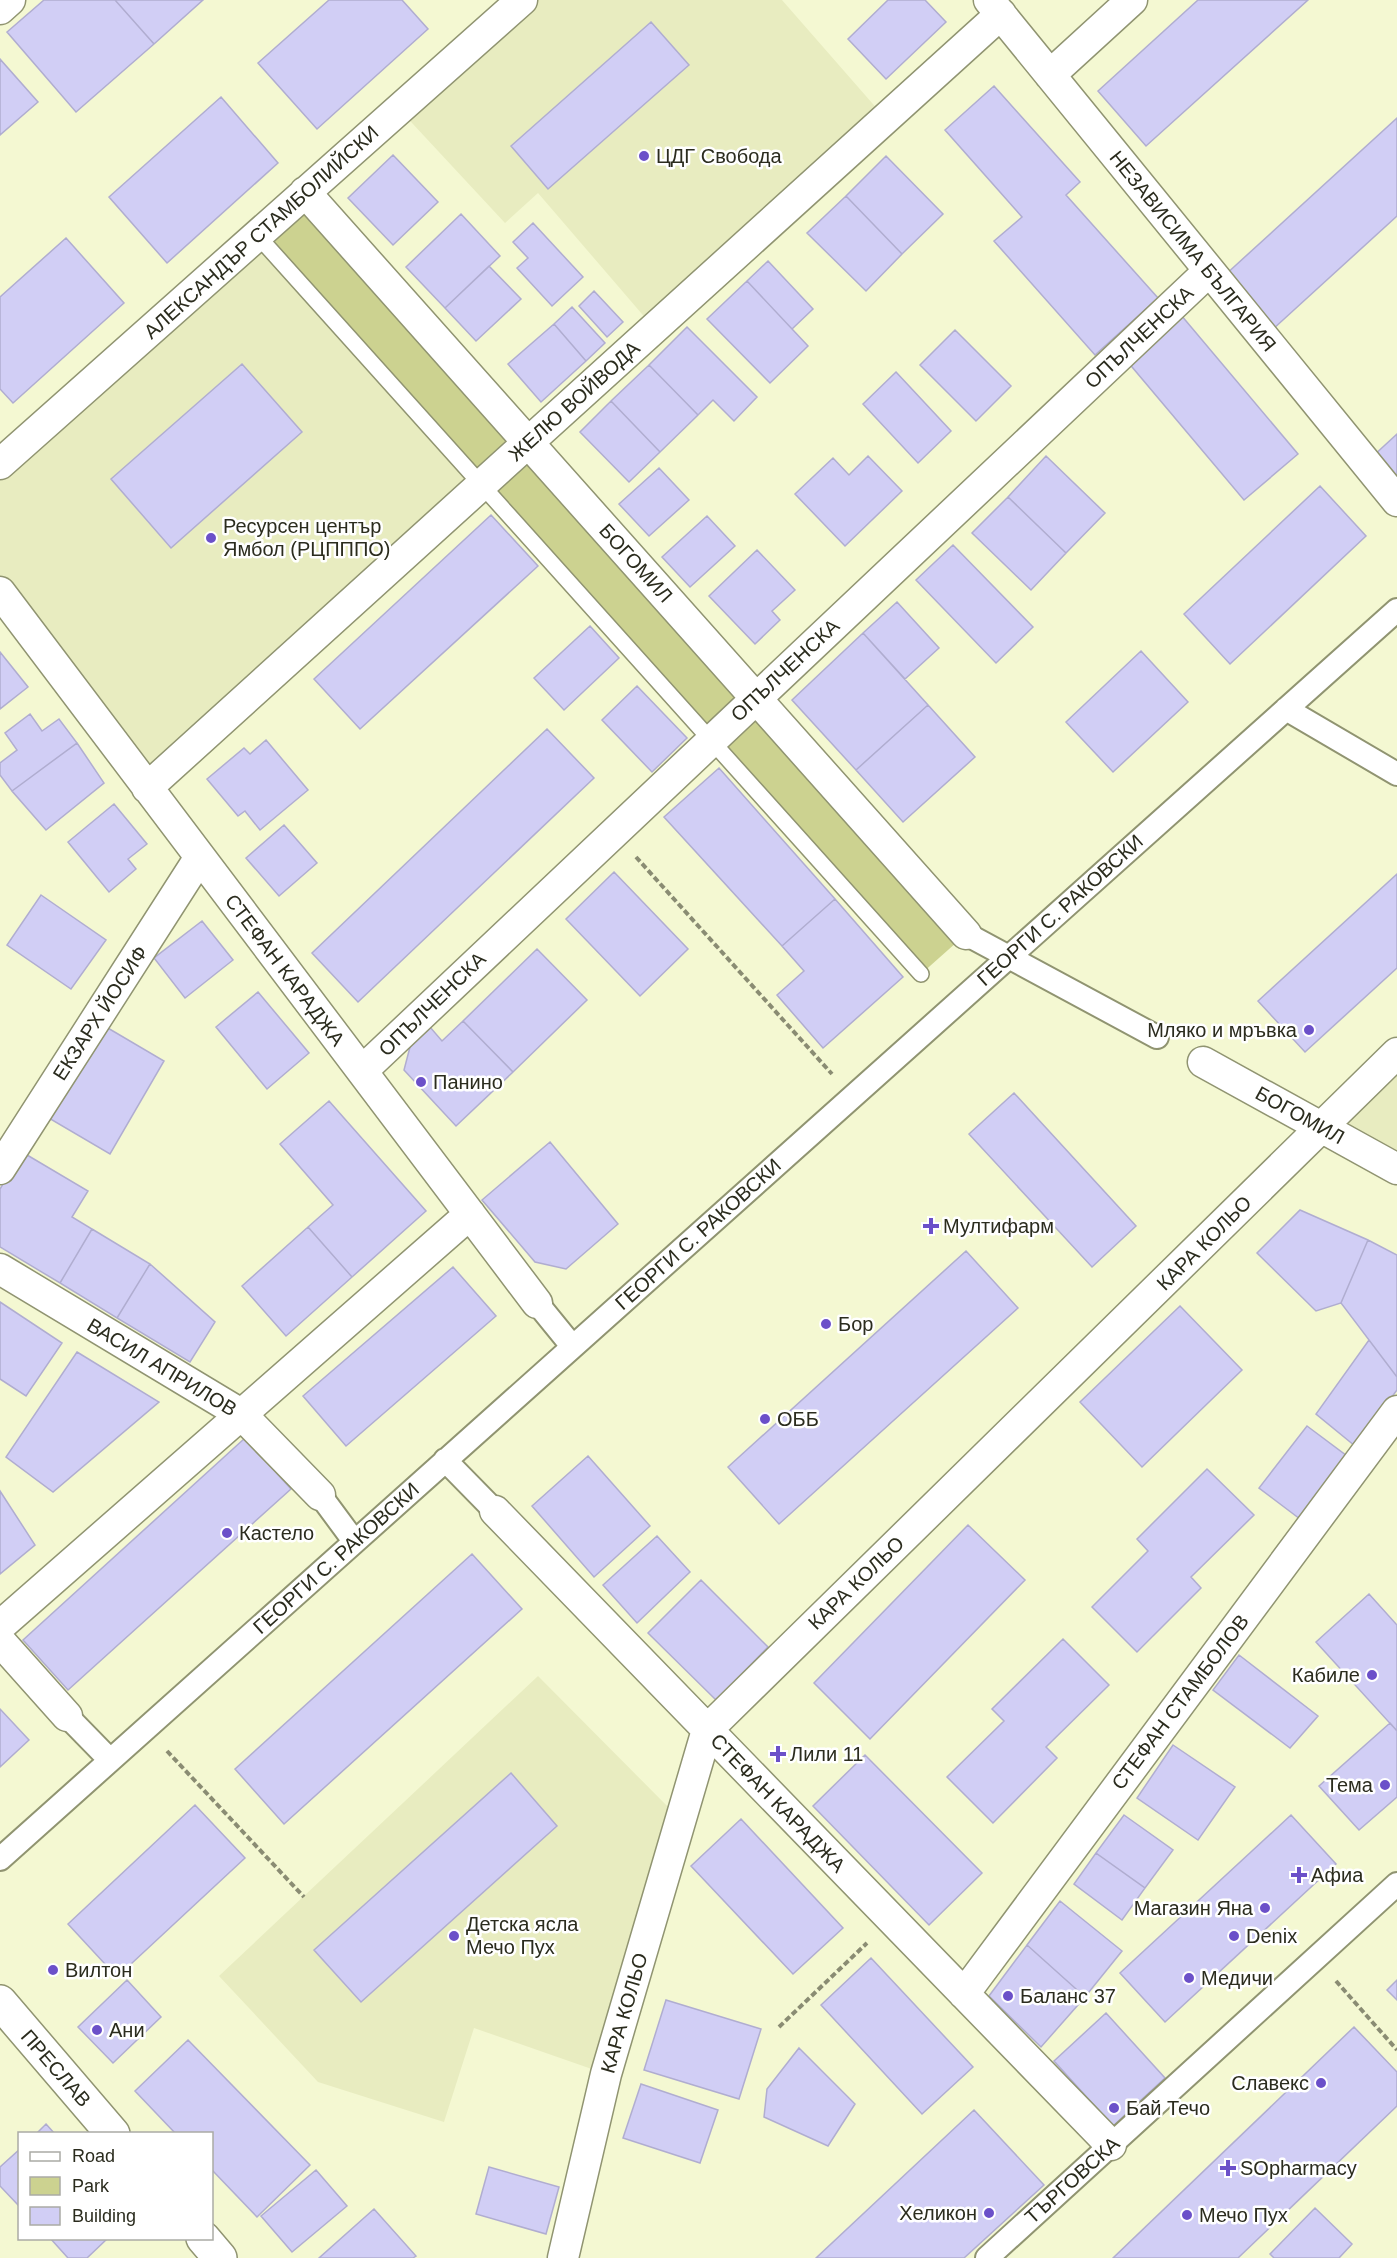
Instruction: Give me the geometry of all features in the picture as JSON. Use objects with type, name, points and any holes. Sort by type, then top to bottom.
[{"type":"street","points":[[0,9],[10,0]]},
{"type":"street","name":"АЛЕКСАНДЪР СТАМБОЛИЙСКИ","points":[[0,464],[522,0]]},
{"type":"street","points":[[1050,75],[1132,0]]},
{"type":"street","name":"НЕЗАВИСИМА БЪЛГАРИЯ","points":[[995,7],[1397,501]]},
{"type":"street","name":"ЖЕЛЮ ВОЙВОДА","points":[[147,788],[528,442],[995,7]]},
{"type":"street","name":"БОГОМИЛ","points":[[305,192],[966,934]]},
{"type":"street","name":"ОПЪЛЧЕНСКА","points":[[362,1071],[1209,271]]},
{"type":"street","name":"СТЕФАН КАРАДЖА","points":[[0,592],[537,1303],[573,1346]]},
{"type":"street","name":"ГЕОРГИ С. РАКОВСКИ","points":[[0,1859],[1397,610]]},
{"type":"street","points":[[1286,709],[1397,774]]},
{"type":"street","name":"ЕКЗАРХ ЙОСИФ","points":[[0,1169],[200,857]]},
{"type":"street","points":[[966,934],[1157,1037]]},
{"type":"street","name":"КАРА КОЛЬО","points":[[563,2258],[606,2074],[707,1730],[1397,1053]]},
{"type":"street","name":"БОГОМИЛ","points":[[1203,1062],[1397,1168]]},
{"type":"street","points":[[0,1626],[470,1214]]},
{"type":"street","name":"ВАСИЛ АПРИЛОВ","points":[[0,1269],[241,1414],[320,1495],[354,1541]]},
{"type":"street","name":"СТЕФАН СТАМБОЛОВ","points":[[963,1994],[1397,1411]]},
{"type":"street","name":"СТЕФАН КАРАДЖА","points":[[445,1460],[1111,2145]]},
{"type":"street","points":[[0,1641],[109,1760]]},
{"type":"street","name":"ТЪРГОВСКА","points":[[987,2258],[1397,1884]]},
{"type":"street","name":"ПРЕСЛАВ","points":[[0,2002],[112,2132]]},
{"type":"street","points":[[205,2240],[220,2258]]},
{"type":"lane","points":[[257,235],[921,974]]},
{"type":"path","points":[[613,832],[852,1096]]},
{"type":"path","points":[[145,1728],[304,1897]]},
{"type":"path","points":[[779,2028],[892,1920]]},
{"type":"path","points":[[1316,1958],[1397,2050]]},
{"type":"shaded area","name":"ЦДГ Свобода","points":[[522,0],[782,0],[886,119],[654,328],[538,193],[505,223],[399,109]]},
{"type":"shaded area","name":"Ресурсен център Ямбол (РЦПППО)","points":[[257,235],[482,484],[147,788],[0,592],[0,464]]},
{"type":"shaded area","points":[[1397,1053],[1397,1169],[1322,1127]]},
{"type":"shaded area","name":"Детска ясла Мечо Пух","points":[[538,1676],[681,1820],[606,2074],[474,2028],[444,2122],[318,2082],[219,1976]]},
{"type":"green space","points":[[305,192],[966,934],[921,974],[257,235]]},
{"type":"building","points":[[44,0],[115,0],[154,44],[76,112],[7,32]]},
{"type":"building","points":[[115,0],[203,0],[154,44]]},
{"type":"building","points":[[329,0],[402,0],[428,29],[317,129],[258,63]]},
{"type":"building","points":[[888,0],[925,0],[946,22],[886,79],[848,39]]},
{"type":"building","points":[[1198,0],[1308,0],[1146,146],[1098,91]]},
{"type":"building","points":[[651,22],[689,65],[548,189],[511,146]]},
{"type":"building","points":[[0,59],[38,102],[0,135]]},
{"type":"building","points":[[994,86],[1080,182],[1066,195],[1158,298],[1095,355],[994,241],[1022,217],[945,130]]},
{"type":"building","points":[[221,97],[278,163],[167,263],[109,197]]},
{"type":"building","points":[[1397,118],[1397,216],[1272,330],[1224,276]]},
{"type":"building","points":[[393,155],[438,202],[393,245],[348,198]]},
{"type":"building","points":[[886,156],[943,214],[902,254],[846,196]]},
{"type":"building","points":[[846,196],[902,254],[866,291],[807,233]]},
{"type":"building","points":[[461,214],[500,256],[445,308],[406,267]]},
{"type":"building","points":[[533,223],[583,277],[552,306],[517,268],[528,258],[513,242]]},
{"type":"building","points":[[66,238],[124,303],[13,403],[0,389],[0,297]]},
{"type":"building","points":[[768,261],[813,309],[792,329],[747,281]]},
{"type":"building","points":[[489,266],[521,299],[476,341],[445,308]]},
{"type":"building","points":[[747,281],[808,346],[770,383],[707,319]]},
{"type":"building","points":[[594,291],[623,322],[607,337],[579,306]]},
{"type":"building","points":[[572,307],[605,343],[586,361],[554,324]]},
{"type":"building","points":[[1181,315],[1298,454],[1244,500],[1127,361]]},
{"type":"building","points":[[554,324],[586,361],[541,402],[508,364]]},
{"type":"building","points":[[687,327],[757,397],[734,421],[713,400],[698,415],[649,365]]},
{"type":"building","points":[[955,330],[1011,386],[976,421],[920,365]]},
{"type":"building","points":[[242,364],[302,432],[171,548],[111,479]]},
{"type":"building","points":[[649,365],[698,415],[660,452],[611,401]]},
{"type":"building","points":[[896,372],[951,431],[918,463],[863,404]]},
{"type":"building","points":[[611,401],[660,452],[629,482],[580,432]]},
{"type":"building","points":[[1397,434],[1397,484],[1372,457]]},
{"type":"building","points":[[868,456],[902,491],[845,546],[795,494],[833,458],[849,475]]},
{"type":"building","points":[[1046,456],[1105,513],[1066,553],[1008,497]]},
{"type":"building","points":[[659,468],[689,500],[649,536],[619,504]]},
{"type":"building","points":[[1320,486],[1366,536],[1230,664],[1184,614]]},
{"type":"building","points":[[1008,497],[1066,553],[1031,590],[972,533]]},
{"type":"building","points":[[491,515],[538,566],[360,729],[314,679]]},
{"type":"building","points":[[707,516],[735,546],[690,587],[662,557]]},
{"type":"building","points":[[953,545],[1033,627],[996,663],[916,580]]},
{"type":"building","points":[[757,550],[795,590],[772,611],[780,620],[755,644],[709,596]]},
{"type":"building","points":[[897,602],[939,648],[905,679],[863,633]]},
{"type":"building","points":[[590,626],[619,658],[564,710],[534,678]]},
{"type":"building","points":[[863,633],[928,705],[856,770],[792,700]]},
{"type":"building","points":[[1141,651],[1188,702],[1113,772],[1066,722]]},
{"type":"building","points":[[0,652],[28,687],[0,709]]},
{"type":"building","points":[[637,686],[687,738],[652,772],[602,720]]},
{"type":"building","points":[[928,705],[975,757],[903,822],[856,770]]},
{"type":"building","points":[[30,714],[42,731],[59,719],[77,743],[12,791],[0,775],[0,763],[17,750],[5,733]]},
{"type":"building","points":[[547,729],[594,778],[358,1002],[312,953]]},
{"type":"building","points":[[266,740],[308,790],[260,830],[245,811],[238,816],[207,779],[244,748],[250,754]]},
{"type":"building","points":[[77,743],[104,783],[46,830],[12,791]]},
{"type":"building","points":[[719,768],[835,899],[782,946],[664,817]]},
{"type":"building","points":[[114,804],[147,844],[128,859],[136,869],[109,892],[68,842]]},
{"type":"building","points":[[284,825],[317,863],[279,896],[246,858]]},
{"type":"building","points":[[614,872],[688,949],[640,996],[566,919]]},
{"type":"building","points":[[1397,874],[1397,968],[1305,1052],[1258,1001]]},
{"type":"building","points":[[41,895],[106,940],[71,989],[7,945]]},
{"type":"building","points":[[835,899],[903,977],[823,1048],[777,995],[804,971],[782,946]]},
{"type":"building","points":[[202,921],[233,960],[185,998],[154,958]]},
{"type":"building","points":[[537,949],[587,1000],[513,1072],[463,1021]]},
{"type":"building","points":[[258,992],[309,1053],[267,1089],[216,1027]]},
{"type":"building","points":[[463,1021],[513,1072],[456,1126],[404,1070],[410,1047],[430,1027],[442,1041]]},
{"type":"building","points":[[101,1024],[164,1061],[110,1154],[47,1117]]},
{"type":"building","points":[[1014,1093],[1136,1226],[1092,1267],[969,1134]]},
{"type":"building","points":[[329,1101],[426,1211],[352,1277],[308,1227],[333,1205],[280,1144]]},
{"type":"building","points":[[550,1142],[618,1224],[566,1269],[535,1262],[482,1200]]},
{"type":"building","points":[[22,1152],[88,1191],[72,1217],[92,1229],[60,1283],[0,1247],[0,1189]]},
{"type":"building","points":[[1300,1210],[1368,1240],[1341,1303],[1316,1311],[1257,1253]]},
{"type":"building","points":[[308,1227],[352,1277],[286,1336],[242,1286]]},
{"type":"building","points":[[92,1229],[150,1264],[117,1318],[60,1283]]},
{"type":"building","points":[[1368,1240],[1397,1255],[1397,1377],[1341,1303]]},
{"type":"building","points":[[966,1251],[1018,1308],[779,1524],[728,1467]]},
{"type":"building","points":[[150,1264],[215,1322],[190,1362],[117,1318]]},
{"type":"building","points":[[453,1267],[496,1316],[346,1446],[303,1396]]},
{"type":"building","points":[[0,1302],[62,1343],[26,1396],[0,1379]]},
{"type":"building","points":[[1180,1306],[1242,1370],[1142,1467],[1080,1402]]},
{"type":"building","points":[[1369,1340],[1397,1377],[1397,1390],[1355,1446],[1316,1414]]},
{"type":"building","points":[[77,1352],[159,1402],[53,1492],[6,1457]]},
{"type":"building","points":[[1307,1426],[1347,1456],[1300,1519],[1259,1488]]},
{"type":"building","points":[[245,1438],[291,1489],[68,1690],[23,1640]]},
{"type":"building","points":[[588,1456],[650,1526],[594,1577],[532,1506]]},
{"type":"building","points":[[1207,1469],[1254,1515],[1191,1577],[1201,1588],[1137,1652],[1092,1607],[1148,1551],[1137,1539]]},
{"type":"building","points":[[0,1491],[35,1545],[0,1574]]},
{"type":"building","points":[[968,1525],[1025,1580],[870,1739],[814,1683]]},
{"type":"building","points":[[657,1536],[690,1572],[637,1623],[603,1585]]},
{"type":"building","points":[[472,1554],[522,1609],[284,1824],[235,1769]]},
{"type":"building","points":[[701,1580],[768,1647],[716,1700],[648,1633]]},
{"type":"building","name":"Кабиле","points":[[1369,1594],[1397,1625],[1397,1731],[1316,1642]]},
{"type":"building","points":[[1063,1639],[1109,1685],[1046,1747],[1057,1758],[993,1823],[947,1777],[1004,1721],[992,1709]]},
{"type":"building","points":[[1239,1655],[1318,1716],[1290,1748],[1213,1690]]},
{"type":"building","points":[[0,1709],[29,1740],[0,1767]]},
{"type":"building","points":[[1390,1723],[1397,1731],[1397,1797],[1359,1830],[1319,1786]]},
{"type":"building","points":[[1173,1745],[1235,1787],[1198,1840],[1137,1798]]},
{"type":"building","points":[[865,1755],[982,1873],[929,1925],[813,1806]]},
{"type":"building","points":[[511,1773],[557,1826],[361,2002],[314,1950]]},
{"type":"building","points":[[195,1805],[245,1858],[117,1977],[68,1924]]},
{"type":"building","points":[[1124,1815],[1173,1850],[1145,1888],[1096,1853]]},
{"type":"building","points":[[1291,1815],[1336,1864],[1165,2022],[1120,1973]]},
{"type":"building","points":[[741,1819],[843,1928],[793,1974],[691,1866]]},
{"type":"building","points":[[1096,1853],[1145,1888],[1122,1920],[1074,1884]]},
{"type":"building","points":[[1060,1901],[1122,1951],[1085,1997],[1027,1945]]},
{"type":"building","points":[[1027,1945],[1085,1997],[1041,2047],[989,1996]]},
{"type":"building","points":[[871,1958],[973,2067],[922,2114],[821,2005]]},
{"type":"building","points":[[127,1980],[161,2017],[113,2063],[78,2027]]},
{"type":"building","points":[[1397,1980],[1397,2000],[1387,1990]]},
{"type":"building","points":[[666,2000],[761,2029],[739,2099],[644,2070]]},
{"type":"building","points":[[1106,2013],[1165,2078],[1113,2126],[1054,2061]]},
{"type":"building","points":[[1354,2027],[1397,2072],[1397,2106],[1238,2258],[1113,2258]]},
{"type":"building","points":[[188,2040],[310,2165],[257,2217],[213,2171],[213,2132],[174,2132],[135,2091]]},
{"type":"building","points":[[799,2048],[855,2104],[828,2146],[764,2117],[767,2089]]},
{"type":"building","points":[[641,2084],[718,2110],[700,2163],[623,2138]]},
{"type":"building","points":[[974,2110],[1044,2185],[964,2258],[816,2258]]},
{"type":"building","points":[[46,2124],[53,2132],[38,2132]]},
{"type":"building","points":[[18,2151],[18,2205],[0,2186],[0,2167]]},
{"type":"building","points":[[489,2167],[559,2187],[546,2234],[476,2214]]},
{"type":"building","points":[[316,2170],[347,2206],[292,2252],[261,2216]]},
{"type":"building","points":[[1315,2208],[1352,2244],[1339,2258],[1274,2258],[1270,2254]]},
{"type":"building","points":[[374,2209],[416,2256],[413,2258],[319,2258]]},
{"type":"building","points":[[52,2240],[106,2240],[87,2258],[68,2258]]},
{"type":"place","name":"ЦДГ Свобода","points":[[644,156]]},
{"type":"place","name":"Ресурсен център Ямбол (РЦПППО)","points":[[211,538]]},
{"type":"place","name":"Мляко и мръвка","points":[[1309,1030]]},
{"type":"place","name":"Панино","points":[[421,1082]]},
{"type":"place","name":"Мултифарм","points":[[931,1226]]},
{"type":"place","name":"Бор","points":[[826,1324]]},
{"type":"place","name":"ОББ","points":[[765,1419]]},
{"type":"place","name":"Кастело","points":[[227,1533]]},
{"type":"place","name":"Кабиле","points":[[1372,1675]]},
{"type":"place","name":"Лили 11","points":[[778,1754]]},
{"type":"place","name":"Тема","points":[[1385,1785]]},
{"type":"place","name":"Афиа","points":[[1299,1875]]},
{"type":"place","name":"Магазин Яна","points":[[1265,1908]]},
{"type":"place","name":"Детска ясла Мечо Пух","points":[[454,1936]]},
{"type":"place","name":"Denix","points":[[1234,1936]]},
{"type":"place","name":"Вилтон","points":[[53,1970]]},
{"type":"place","name":"Медичи","points":[[1189,1978]]},
{"type":"place","name":"Баланс 37","points":[[1008,1996]]},
{"type":"place","name":"Ани","points":[[97,2030]]},
{"type":"place","name":"Славекс","points":[[1321,2083]]},
{"type":"place","name":"Бай Течо","points":[[1114,2108]]},
{"type":"place","name":"SOpharmacy","points":[[1228,2168]]},
{"type":"place","name":"Хеликон","points":[[989,2213]]},
{"type":"place","name":"Мечо Пух","points":[[1187,2215]]}]
